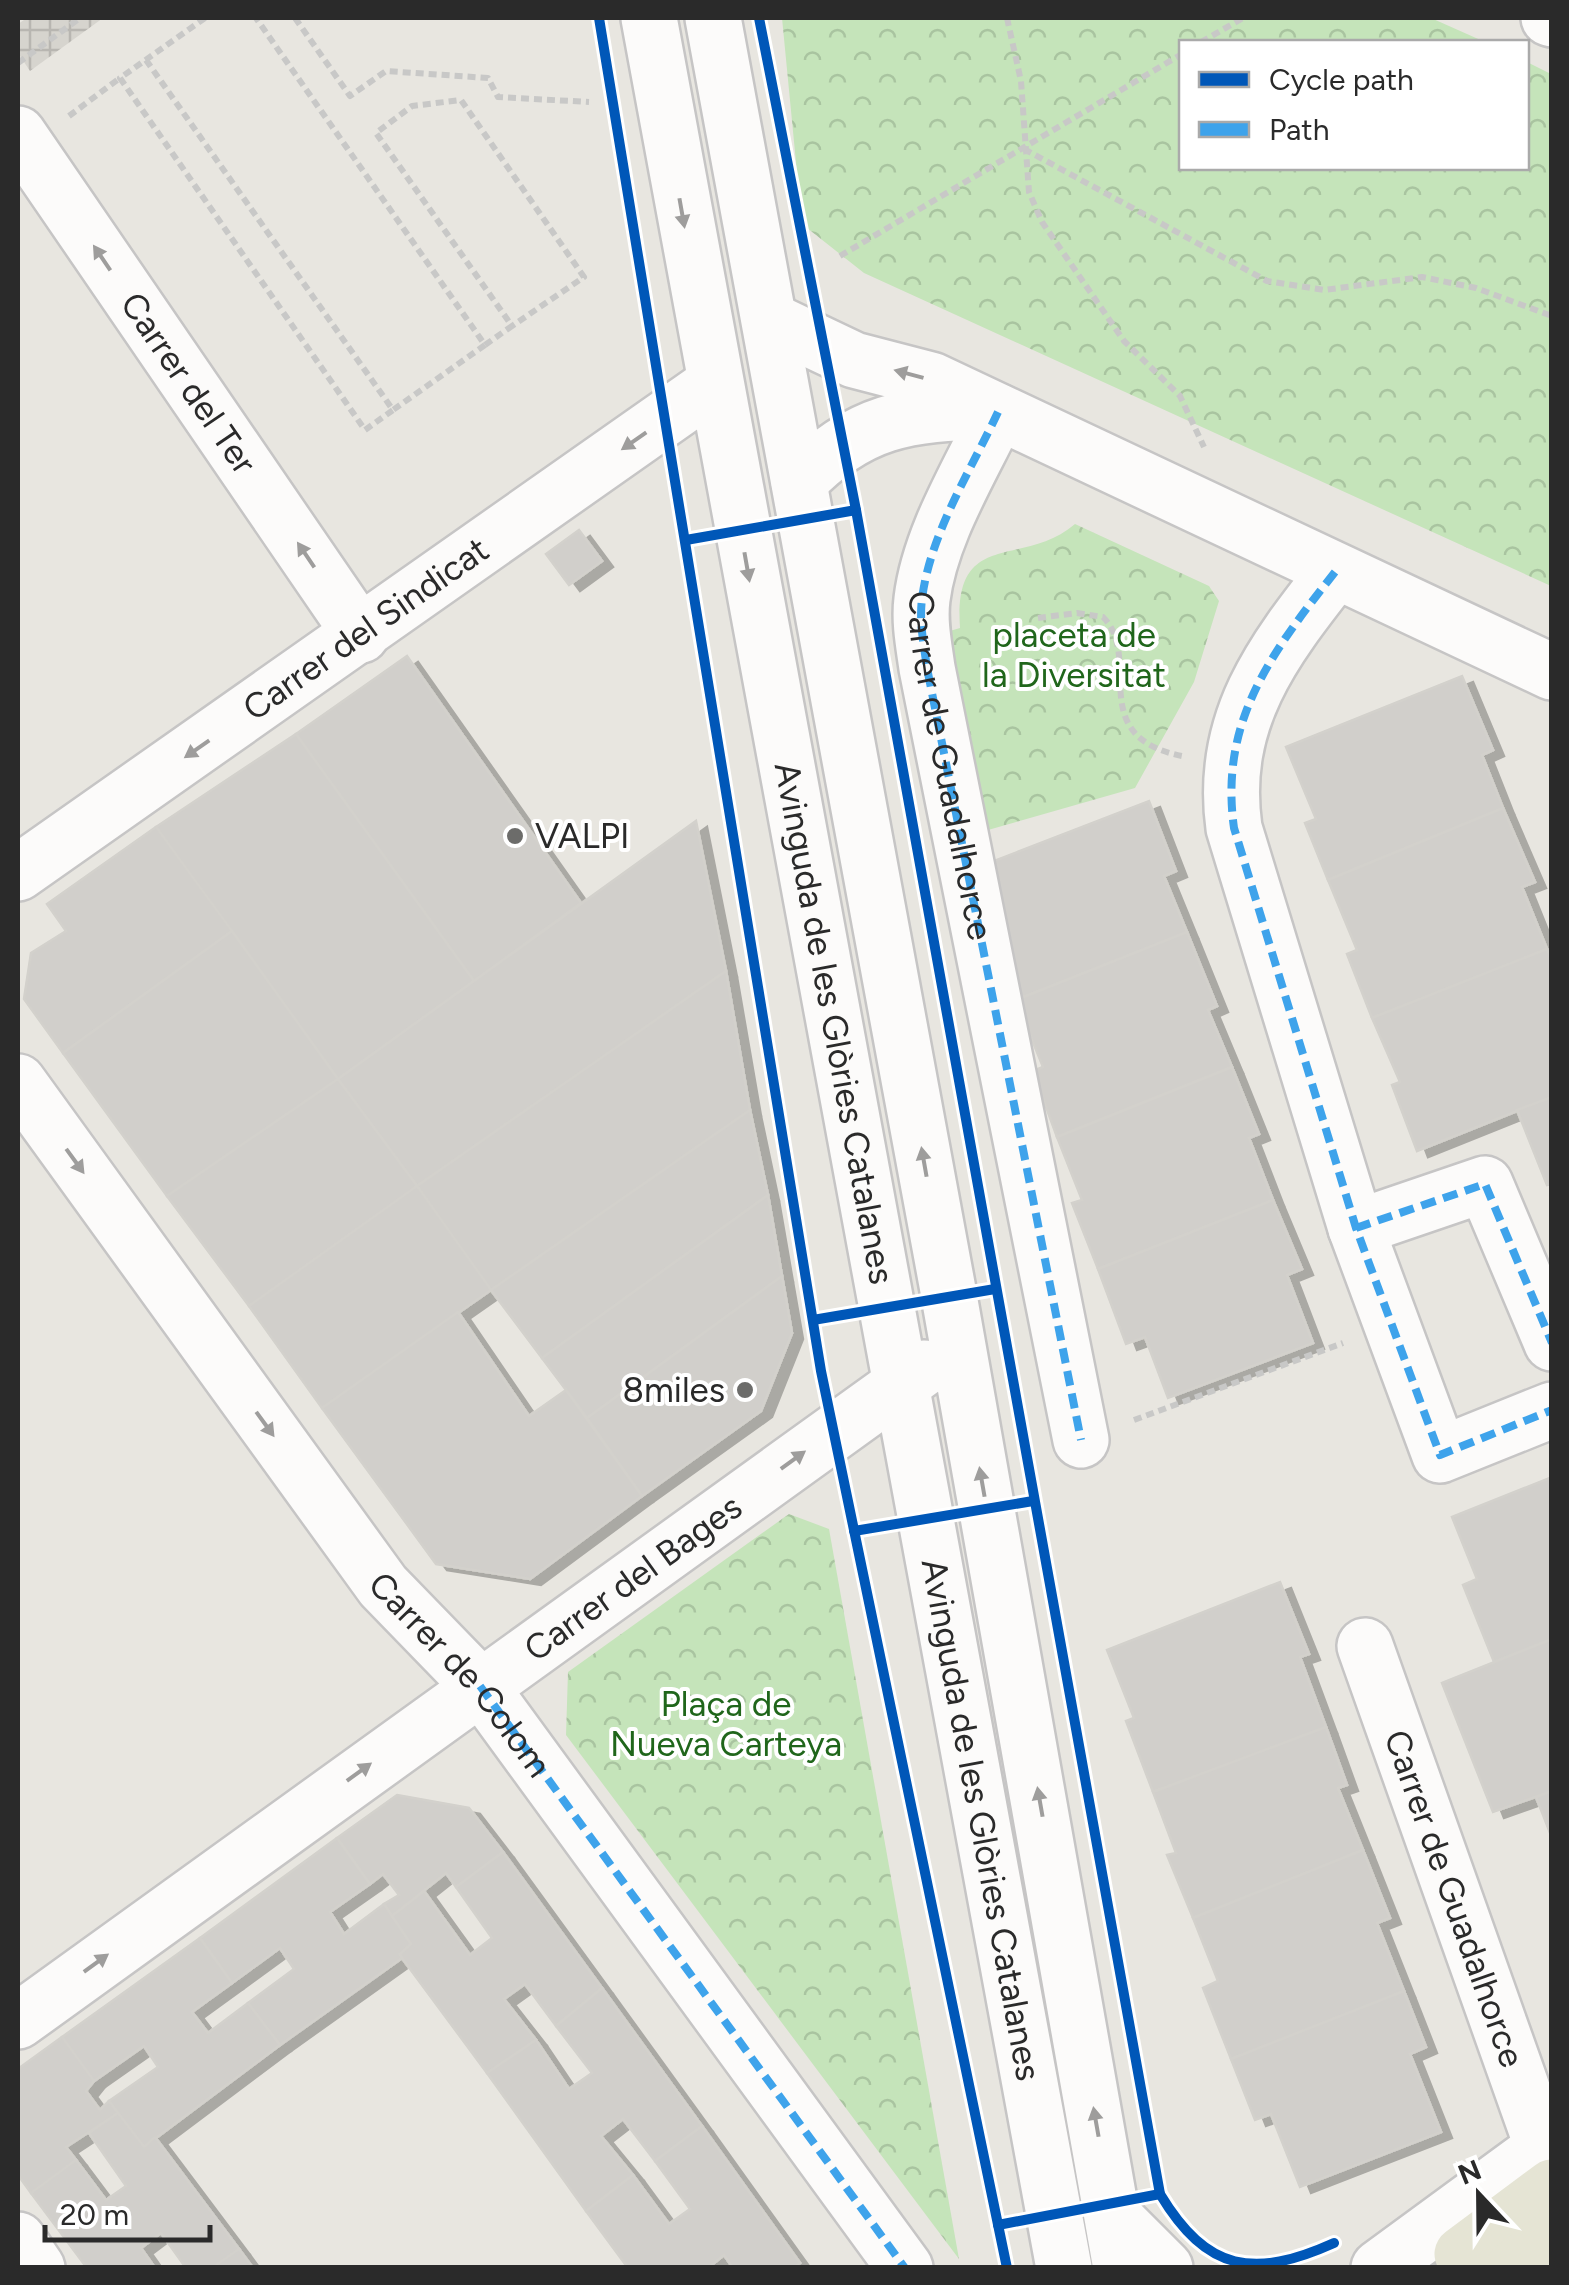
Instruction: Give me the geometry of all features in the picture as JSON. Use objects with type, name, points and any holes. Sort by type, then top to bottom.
[{"type":"main road","points":[[1488,2261],[1548,2159]]},
{"type":"main road","points":[[1488,2261],[1552,2239]]},
{"type":"street","name":"Avinguda de les Glòries Catalanes","points":[[648,18],[1064,2268]]},
{"type":"street","name":"Avinguda de les Glòries Catalanes","points":[[713,18],[772,320],[1118,2242],[1165,2268]]},
{"type":"street","name":"Carrer del Ter","points":[[41,126],[361,636]]},
{"type":"street","points":[[772,320],[854,360],[931,380],[1552,672]]},
{"type":"street","name":"Carrer del Sindicat","points":[[18,873],[361,636],[714,384]]},
{"type":"street","points":[[800,482],[843,444],[881,424],[934,413],[998,412]]},
{"type":"street","name":"Carrer de Guadalhorce","points":[[998,412],[939,540],[926,579],[922,628],[1082,1440]]},
{"type":"street","points":[[1336,572],[1280,640],[1246,712],[1230,766],[1234,828],[1356,1228],[1440,1455],[1552,1410]]},
{"type":"street","name":"Carrer de Colom","points":[[18,1082],[382,1586],[480,1686],[905,2268]]},
{"type":"street","points":[[1356,1228],[1486,1184],[1552,1342]]},
{"type":"street","name":"Carrer del Bages","points":[[18,2021],[898,1384],[958,1346]]},
{"type":"street","name":"Carrer de Guadalhorce","points":[[1365,1646],[1548,2159]]},
{"type":"street","points":[[1379,2268],[1548,2159]]},
{"type":"street","points":[[18,2240],[37,2268]]},
{"type":"path","points":[[18,63],[80,18]]},
{"type":"path","points":[[41,126],[120,78],[205,18]]},
{"type":"path","points":[[256,18],[485,345]]},
{"type":"path","points":[[295,18],[350,96],[386,71],[488,78],[498,97],[589,102]]},
{"type":"path","points":[[1007,18],[1021,81],[1029,192],[1042,222],[1124,341],[1180,396],[1196,424],[1229,522]]},
{"type":"path","points":[[1205,40],[1243,18]]},
{"type":"path","points":[[840,256],[1179,56]]},
{"type":"path","points":[[146,60],[393,410]]},
{"type":"path","points":[[120,78],[365,430],[584,277],[460,100],[412,106],[376,132],[512,326]]},
{"type":"path","points":[[1024,148],[1266,282],[1324,290],[1422,277],[1476,288],[1552,316]]},
{"type":"path","points":[[1038,618],[1076,613],[1103,617],[1116,639],[1123,711],[1138,734],[1155,751],[1230,766]]},
{"type":"path","points":[[1082,1440],[1393,1325]]},
{"type":"green space","points":[[782,18],[1431,18],[1480,40],[1179,40],[1179,170],[1529,170],[1529,63],[1551,74],[1551,586],[864,273],[802,224]]},
{"type":"green space","name":"placeta de la Diversitat","points":[[1075,524],[1209,586],[1219,601],[1194,682],[1135,788],[981,832],[936,635],[960,628],[961,596],[968,575],[980,563],[1055,537]]},
{"type":"green space","name":"Plaça de Nueva Carteya","points":[[789,1514],[829,1529],[959,2259],[566,1735],[568,1672]]},
{"type":"shaded area","points":[[27,18],[103,18],[30,71],[18,53],[18,24]]},
{"type":"building","points":[[579,530],[602,561],[569,585],[546,554]]},
{"type":"building","points":[[407,656],[581,903],[474,981],[296,734]]},
{"type":"building","points":[[1462,676],[1493,750],[1482,755],[1503,808],[1328,880],[1305,823],[1316,819],[1286,747]]},
{"type":"building","points":[[296,734],[474,981],[338,1079],[156,827]]},
{"type":"building","points":[[1149,801],[1176,871],[1164,876],[1187,932],[1016,1000],[976,868]]},
{"type":"building","points":[[1503,808],[1535,882],[1522,887],[1547,949],[1372,1018],[1347,954],[1357,950],[1328,880]]},
{"type":"building","points":[[696,821],[726,971],[417,1186],[338,1079]]},
{"type":"building","points":[[156,827],[232,931],[63,1053],[24,999],[31,953],[66,931],[47,904]]},
{"type":"building","points":[[232,931],[338,1079],[167,1196],[63,1053]]},
{"type":"building","points":[[1187,932],[1217,1006],[1208,1010],[1232,1067],[1057,1137],[1033,1071],[1043,1067],[1016,1000]]},
{"type":"building","points":[[1547,949],[1552,962],[1552,1097],[1417,1151],[1392,1085],[1400,1082],[1372,1018]]},
{"type":"building","points":[[726,971],[750,1110],[491,1290],[417,1186]]},
{"type":"building","points":[[1232,1067],[1259,1134],[1249,1138],[1273,1200],[1098,1269],[1072,1203],[1082,1200],[1057,1137]]},
{"type":"building","points":[[338,1079],[417,1186],[249,1306],[167,1196]]},
{"type":"building","points":[[1552,1097],[1552,1184],[1547,1185],[1517,1110]]},
{"type":"building","points":[[750,1110],[768,1195],[542,1358],[491,1290]]},
{"type":"building","points":[[417,1186],[491,1290],[322,1408],[249,1306]]},
{"type":"building","points":[[768,1195],[782,1276],[587,1418],[542,1358]]},
{"type":"building","points":[[1273,1200],[1302,1269],[1287,1275],[1313,1343],[1168,1398],[1145,1337],[1126,1344],[1098,1269]]},
{"type":"building","points":[[782,1276],[792,1333],[761,1411],[642,1496],[587,1418]]},
{"type":"building","points":[[458,1312],[529,1416],[566,1390],[642,1496],[530,1579],[436,1564],[322,1408]]},
{"type":"building","points":[[1552,1477],[1552,1639],[1494,1662],[1463,1585],[1477,1579],[1452,1517]]},
{"type":"building","points":[[1280,1582],[1309,1654],[1300,1657],[1326,1727],[1153,1792],[1126,1721],[1134,1718],[1107,1650]]},
{"type":"building","points":[[1552,1639],[1552,1791],[1493,1812],[1442,1683]]},
{"type":"building","points":[[1326,1727],[1347,1785],[1338,1788],[1363,1850],[1193,1918],[1167,1855],[1176,1853],[1153,1792]]},
{"type":"building","points":[[1552,1791],[1552,1838],[1536,1797]]},
{"type":"building","points":[[397,1795],[469,1808],[503,1852],[456,1887],[446,1873],[392,1916],[384,1904],[399,1895],[383,1874],[370,1884],[337,1838]]},
{"type":"building","points":[[337,1838],[370,1884],[330,1912],[344,1934],[384,1904],[411,1944],[400,1954],[402,1958],[280,2045],[248,2003],[294,1969],[280,1948],[232,1983],[200,1938]]},
{"type":"building","points":[[1363,1850],[1390,1918],[1377,1923],[1404,1991],[1231,2059],[1203,1988],[1218,1981],[1193,1918]]},
{"type":"building","points":[[503,1852],[602,1988],[556,2026],[525,1984],[504,1999],[536,2040],[487,2073],[402,1958],[400,1954],[411,1944],[392,1916],[424,1891],[470,1955],[492,1938],[456,1887]]},
{"type":"building","points":[[200,1938],[232,1983],[192,2012],[208,2033],[248,2003],[280,2045],[144,2147],[109,2101],[158,2067],[144,2046],[94,2081],[62,2037]]},
{"type":"building","points":[[602,1988],[702,2126],[655,2161],[623,2119],[601,2136],[633,2175],[586,2211],[487,2073],[536,2040],[569,2089],[592,2073],[556,2026]]},
{"type":"building","points":[[1404,1991],[1426,2047],[1410,2054],[1441,2132],[1300,2187],[1271,2114],[1255,2120],[1231,2059]]},
{"type":"building","points":[[62,2037],[94,2081],[86,2091],[100,2110],[109,2101],[118,2113],[66,2147],[76,2160],[31,2193],[18,2175],[18,2069]]},
{"type":"building","points":[[118,2113],[144,2147],[155,2137],[239,2249],[212,2268],[186,2268],[161,2233],[141,2248],[155,2268],[87,2268],[31,2193],[76,2160],[106,2200],[126,2186],[89,2133]]},
{"type":"building","points":[[702,2126],[800,2263],[793,2268],[733,2268],[724,2255],[708,2268],[628,2268],[586,2211],[633,2175],[669,2224],[690,2209],[655,2161]]},
{"type":"building","points":[[239,2249],[253,2268],[212,2268]]},
{"type":"marked path","points":[[998,412],[933,551],[922,599],[921,625],[1081,1440]]},
{"type":"marked path","points":[[1335,572],[1271,660],[1255,690],[1235,754],[1231,790],[1234,828],[1356,1228],[1440,1455],[1552,1410]]},
{"type":"marked path","points":[[1356,1228],[1485,1184],[1552,1343]]},
{"type":"marked path","points":[[480,1686],[905,2268]]},
{"type":"cycle path","points":[[599,18],[821,1371],[1007,2268]]},
{"type":"cycle path","points":[[759,18],[856,510],[1160,2194],[1196,2240],[1235,2261],[1280,2262],[1334,2243]]},
{"type":"cycle path","points":[[686,540],[856,510]]},
{"type":"cycle path","points":[[813,1320],[995,1289]]},
{"type":"cycle path","points":[[854,1531],[1033,1501]]},
{"type":"cycle path","points":[[998,2225],[1160,2194]]},
{"type":"place","name":"VALPI","points":[[515,836]]},
{"type":"place","name":"8miles","points":[[745,1390]]}]
